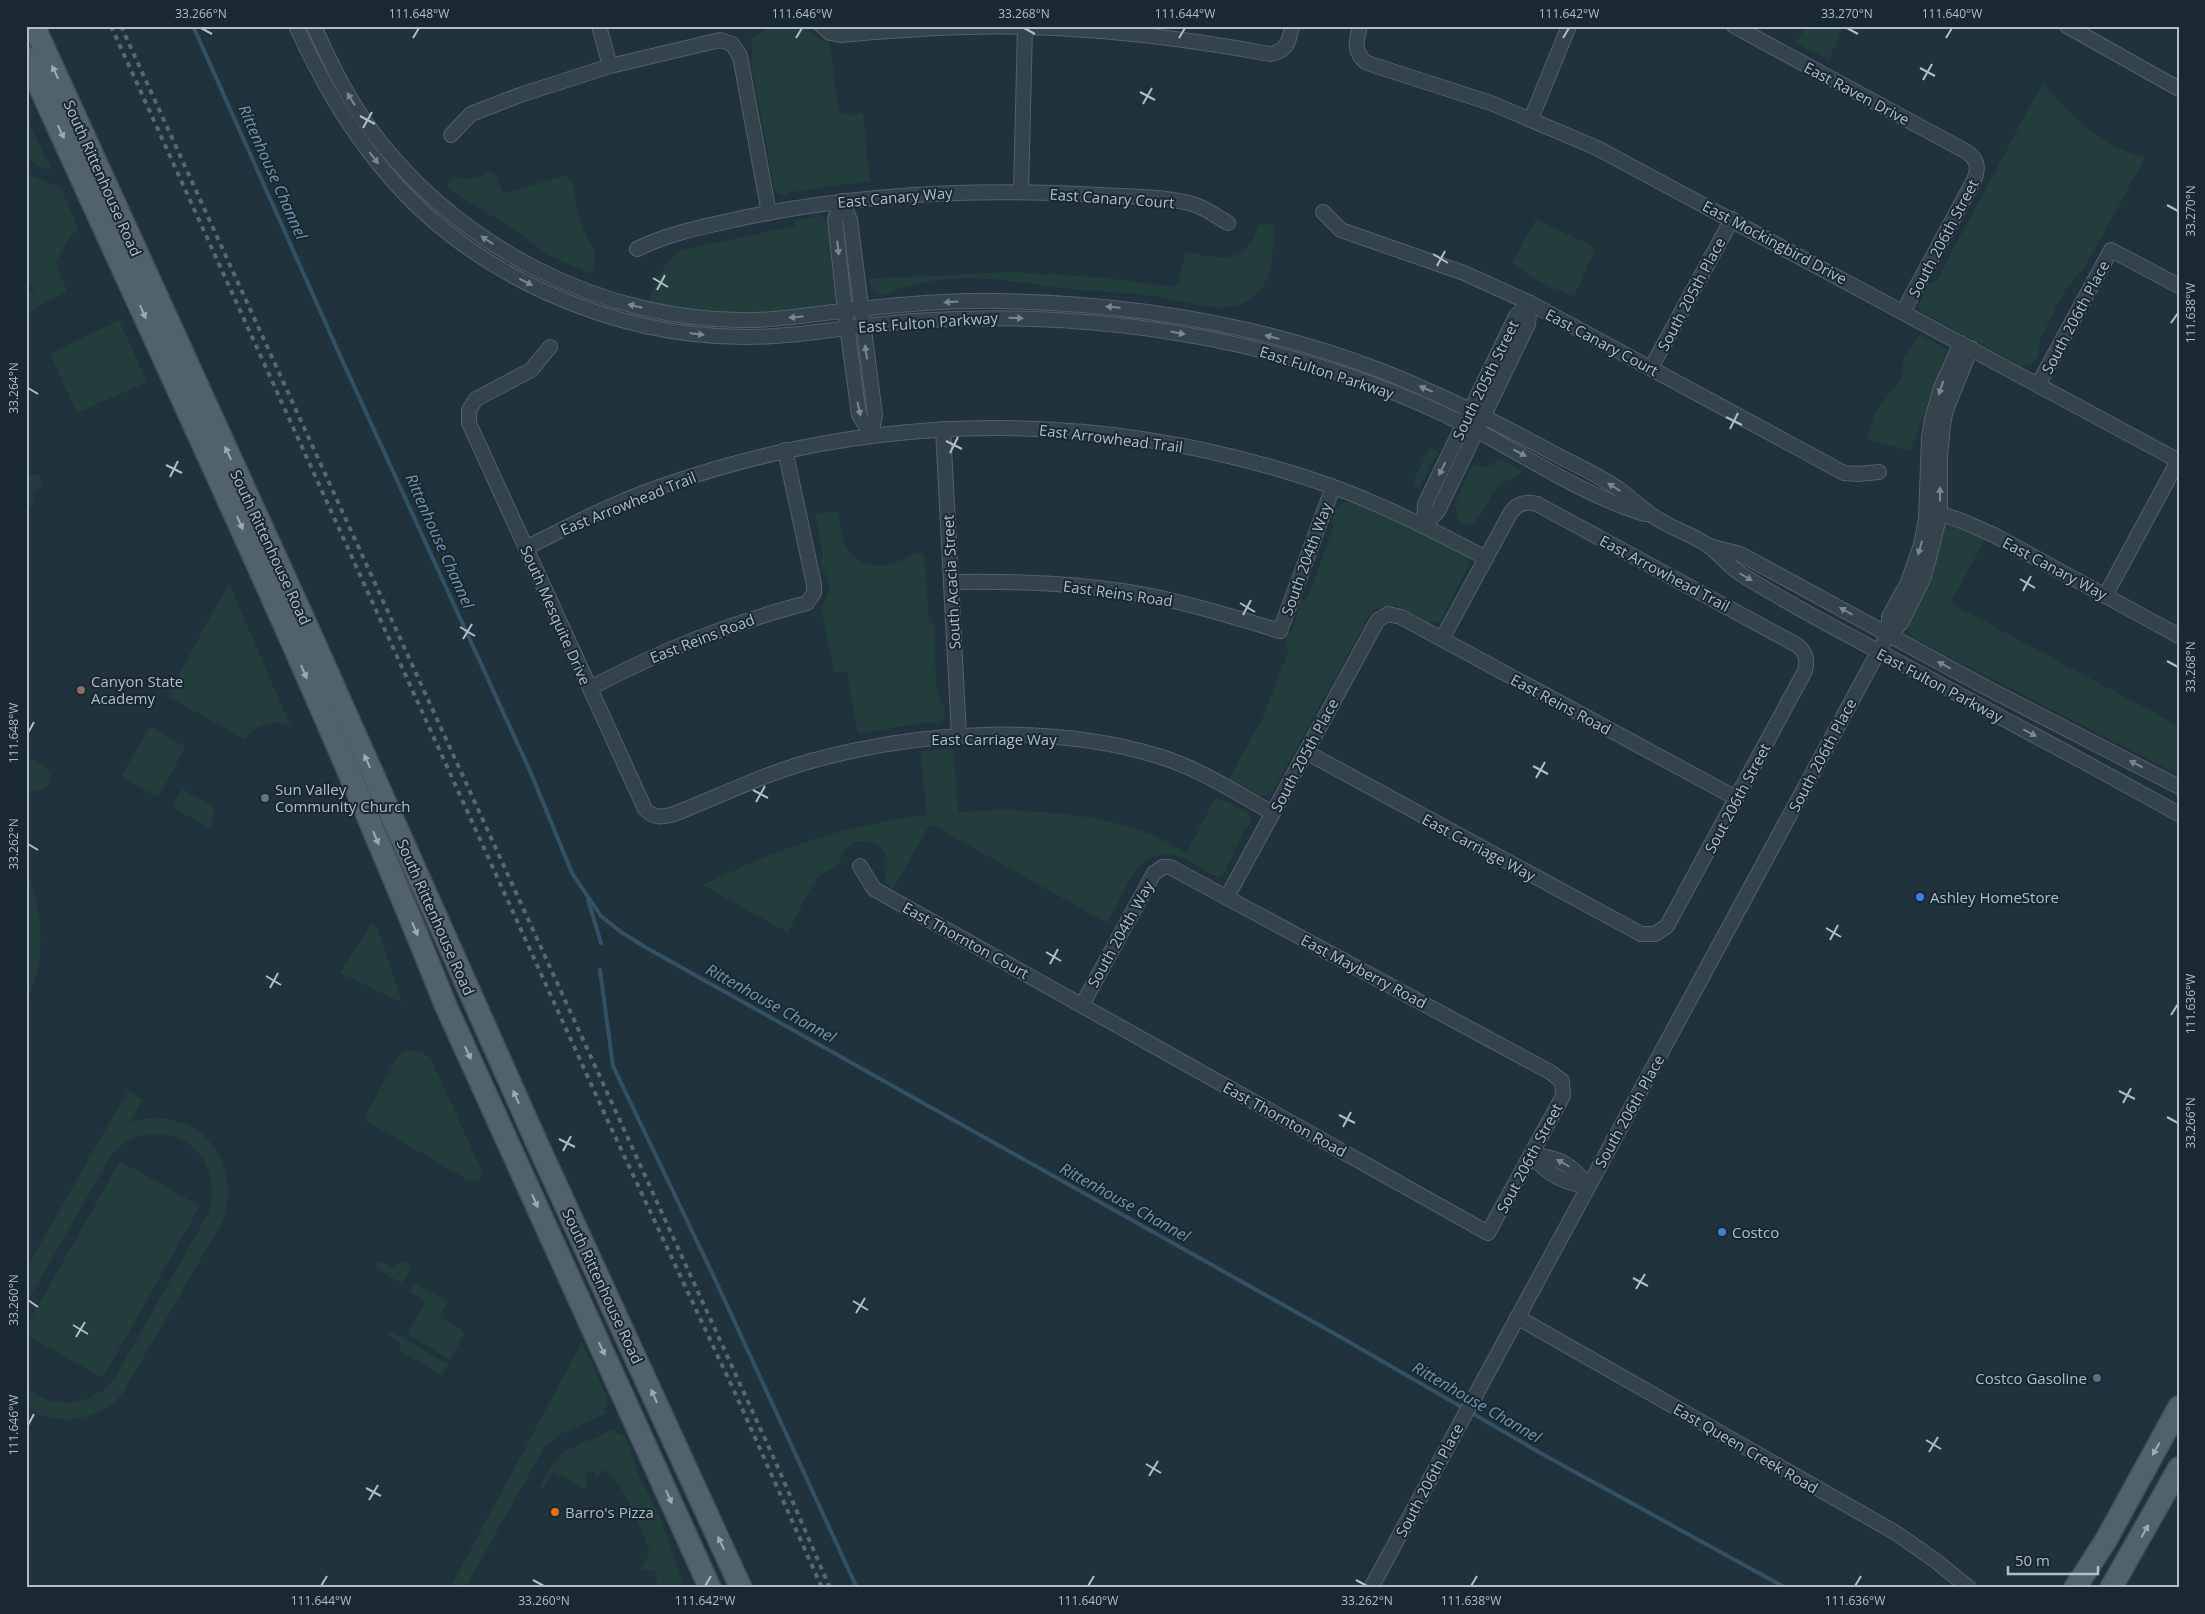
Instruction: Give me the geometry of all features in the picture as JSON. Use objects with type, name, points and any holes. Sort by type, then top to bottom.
[{"type":"main road","name":"South Rittenhouse Road","points":[[34,26],[241,526],[411,920],[447,1009],[710,1588]]},
{"type":"main road","name":"South Rittenhouse Road","points":[[26,57],[132,264],[307,626],[472,998],[741,1588]]},
{"type":"main road","points":[[447,1009],[472,998]]},
{"type":"main road","points":[[2076,1588],[2106,1540],[2179,1407]]},
{"type":"main road","points":[[632,1413],[643,1414],[650,1419],[676,1472],[694,1484]]},
{"type":"main road","points":[[2111,1588],[2179,1468]]},
{"type":"street","name":"East Fulton Parkway","points":[[296,26],[340,112],[385,172],[416,205],[481,256],[512,274],[581,307],[625,320],[674,331],[747,337],[968,318],[1020,318],[1115,324],[1163,330],[1267,351],[1327,369],[1398,395],[1464,424],[1612,504],[1653,516]]},
{"type":"street","name":"East Fulton Parkway","points":[[314,26],[346,91],[365,122],[412,177],[444,207],[475,232],[506,252],[571,285],[631,305],[660,312],[750,320],[860,309],[995,300],[1118,307],[1167,314],[1254,332],[1342,357],[1380,370],[1484,415],[1617,487],[1653,516],[1708,546],[1734,570],[1879,652],[2179,814]]},
{"type":"street","points":[[599,26],[610,66]]},
{"type":"street","points":[[822,26],[830,33],[840,35],[914,29],[1025,27],[1147,35],[1270,54],[1280,52],[1289,44],[1292,26]]},
{"type":"street","name":"East Mockingbird Drive","points":[[1360,26],[1357,40],[1358,54],[1367,63],[1452,89],[1531,119],[1629,164],[2178,461]]},
{"type":"street","points":[[1531,119],[1569,26]]},
{"type":"street","name":"East Raven Drive","points":[[1734,26],[1967,152],[1977,163]]},
{"type":"street","points":[[2067,26],[2179,89]]},
{"type":"street","points":[[1022,191],[1025,27]]},
{"type":"street","points":[[451,135],[471,114],[520,95],[610,66],[720,40],[732,44],[738,50],[740,56],[769,212],[661,239],[637,249]]},
{"type":"street","name":"South 206th Street","points":[[1903,312],[1974,180],[1978,171],[1977,163]]},
{"type":"street","name":"East Canary Way","points":[[769,212],[842,201],[949,192],[1022,191]]},
{"type":"street","name":"East Canary Court","points":[[1022,191],[1160,199],[1198,206],[1228,223]]},
{"type":"street","points":[[842,201],[835,219],[844,311],[859,415],[870,435]]},
{"type":"street","points":[[842,201],[850,220],[875,415],[870,435]]},
{"type":"street","name":"East Canary Court","points":[[1323,212],[1341,230],[1464,273],[1530,303],[1844,473],[1879,472]]},
{"type":"street","name":"South 205th Place","points":[[1651,368],[1732,219]]},
{"type":"street","name":"South 206th Place","points":[[2038,385],[2111,250],[2179,286]]},
{"type":"street","name":"South 205th Street","points":[[1424,525],[1425,504],[1516,316],[1530,303]]},
{"type":"street","name":"South 205th Street","points":[[1424,525],[1438,511],[1477,431],[1528,324],[1530,303]]},
{"type":"street","name":"South 206th Place","points":[[1888,635],[1889,617],[1908,582],[1921,545],[1926,512],[1929,437],[1932,419],[1941,388],[1966,346]]},
{"type":"street","name":"South 206th Place","points":[[1371,1588],[1888,635],[1900,623],[1923,579],[1940,514],[1940,457],[1943,425],[1966,346]]},
{"type":"street","name":"South Mesquite Drive","points":[[550,347],[531,370],[476,399],[469,410],[469,423],[645,809],[653,816]]},
{"type":"street","name":"East Arrowhead Trail","points":[[526,548],[588,516],[656,488],[718,468],[785,450],[870,435],[943,429],[1028,428],[1076,431],[1141,438],[1206,450],[1270,466],[1333,487],[1424,525],[1486,558],[1511,512],[1520,504],[1529,502],[1537,504],[1797,644],[1805,654]]},
{"type":"street","name":"South Acacia Street","points":[[943,429],[960,736]]},
{"type":"street","name":"East Reins Road","points":[[590,688],[644,660],[701,636],[759,616],[807,604],[814,593],[814,584],[785,450]]},
{"type":"street","points":[[2105,596],[2178,461]]},
{"type":"street","name":"South 204th Way","points":[[1280,631],[1333,487]]},
{"type":"street","name":"East Canary Way","points":[[1926,512],[1940,514],[1994,536],[2179,636]]},
{"type":"street","name":"East Fulton Parkway","points":[[1708,546],[1740,554],[1888,635],[2179,787]]},
{"type":"street","points":[[1442,639],[1486,558]]},
{"type":"street","name":"East Reins Road","points":[[951,582],[1018,581],[1085,586],[1151,596],[1216,611],[1280,631]]},
{"type":"street","name":"East Reins Road","points":[[1385,615],[1393,614],[1401,617],[1736,798]]},
{"type":"street","name":"South 205th Place","points":[[1228,897],[1375,625],[1385,615]]},
{"type":"street","name":"Sout 206th Street","points":[[1655,934],[1667,926],[1805,671],[1807,664],[1805,654]]},
{"type":"street","name":"East Carriage Way","points":[[653,816],[662,817],[674,814],[754,780],[811,761],[870,747],[960,736],[1024,736],[1072,739],[1128,748],[1160,756],[1190,768],[1273,813]]},
{"type":"street","name":"East Carriage Way","points":[[1306,752],[1641,934],[1655,934]]},
{"type":"street","name":"East Thornton Court","points":[[860,866],[874,889],[1082,1005]]},
{"type":"street","name":"South 204th Way","points":[[1082,1005],[1151,878],[1154,873],[1164,867]]},
{"type":"street","name":"East Mayberry Road","points":[[1164,867],[1177,870],[1228,897],[1550,1072],[1562,1081]]},
{"type":"street","name":"East Thornton Road","points":[[1082,1005],[1488,1233]]},
{"type":"street","name":"Sout 206th Street","points":[[1488,1233],[1563,1096],[1562,1081]]},
{"type":"street","points":[[1531,1155],[1552,1157],[1577,1171],[1588,1186]]},
{"type":"street","name":"East Queen Creek Road","points":[[1517,1317],[1896,1533],[1936,1561],[1969,1588]]},
{"type":"green space","points":[[772,26],[807,26],[811,34],[830,44],[839,115],[863,113],[870,181],[791,192],[783,196],[775,192],[751,62],[753,47],[749,39]]},
{"type":"green space","points":[[1807,26],[1843,26],[1829,60],[1796,43]]},
{"type":"green space","points":[[2043,82],[2064,107],[2088,128],[2115,146],[2145,158],[2084,269],[2076,276],[2063,294],[2038,345],[2040,351],[2035,361],[2022,366],[1920,311],[1917,307],[1928,285],[1937,280]]},
{"type":"green space","points":[[26,117],[51,168],[49,170],[35,166],[36,164],[26,159]]},
{"type":"green space","points":[[491,171],[497,177],[503,191],[507,193],[563,176],[568,177],[574,186],[576,206],[596,257],[592,274],[549,256],[516,231],[447,188],[449,180],[458,178],[472,179]]},
{"type":"green space","points":[[26,174],[60,187],[79,230],[73,233],[55,263],[67,291],[26,313],[26,294],[34,291],[26,274]]},
{"type":"green space","points":[[817,214],[822,216],[830,226],[838,295],[831,305],[817,309],[744,314],[694,311],[648,302],[665,266],[675,254],[682,250],[795,226],[794,221],[813,217]]},
{"type":"green space","points":[[1536,219],[1596,248],[1574,297],[1534,279],[1512,263]]},
{"type":"green space","points":[[1268,223],[1274,227],[1273,247],[1271,267],[1264,285],[1250,299],[1228,307],[1205,306],[1146,295],[972,278],[926,282],[904,287],[882,296],[874,293],[868,279],[1010,272],[1108,278],[1174,287],[1179,281],[1185,252],[1220,257],[1239,254],[1247,248],[1253,239],[1258,225]]},
{"type":"green space","points":[[119,320],[147,382],[77,413],[50,354]]},
{"type":"green space","points":[[1920,334],[1948,350],[1910,451],[1867,439],[1875,413],[1901,378],[1904,358]]},
{"type":"green space","points":[[1430,448],[1438,451],[1419,489],[1415,487],[1413,482]]},
{"type":"green space","points":[[1499,458],[1522,471],[1499,486],[1472,525],[1461,523],[1457,517],[1457,508],[1454,505],[1473,465],[1487,466]]},
{"type":"green space","points":[[26,474],[39,475],[43,488],[37,489],[33,494],[34,501],[32,507],[26,504]]},
{"type":"green space","points":[[1349,501],[1404,524],[1450,547],[1467,556],[1470,563],[1440,621],[1429,623],[1397,606],[1375,609],[1368,618],[1273,791],[1269,795],[1258,795],[1229,779],[1263,717],[1289,649],[1284,636],[1293,629],[1300,603],[1309,595],[1333,527],[1333,513],[1340,504]]},
{"type":"green space","points":[[839,511],[841,533],[846,546],[861,561],[867,564],[882,566],[893,564],[918,552],[924,555],[929,622],[934,624],[937,684],[944,710],[943,722],[858,733],[847,671],[834,673],[821,607],[829,590],[828,580],[820,563],[823,555],[815,514]]},
{"type":"green space","points":[[1945,522],[1985,539],[1952,600],[1956,606],[2179,726],[2179,775],[1913,638],[1909,633],[1908,625],[1932,572]]},
{"type":"green space","points":[[229,583],[291,727],[278,723],[265,724],[249,734],[245,740],[167,696]]},
{"type":"green space","points":[[150,726],[186,747],[158,797],[121,777]]},
{"type":"green space","points":[[953,749],[958,812],[1034,811],[1086,817],[1135,829],[1162,840],[1186,853],[1216,797],[1243,809],[1252,820],[1245,829],[1225,872],[1219,877],[1185,859],[1169,854],[1155,855],[1144,861],[1128,883],[1107,923],[930,824],[893,889],[886,884],[887,861],[881,849],[877,845],[866,841],[855,842],[850,845],[844,851],[837,866],[820,875],[817,879],[788,933],[703,885],[758,860],[812,840],[868,825],[927,815],[920,751]]},
{"type":"green space","points":[[26,756],[42,764],[51,775],[49,784],[43,789],[26,792]]},
{"type":"green space","points":[[182,789],[215,807],[211,829],[172,807]]},
{"type":"green space","points":[[26,869],[37,901],[41,936],[37,970],[33,987],[26,1002]]},
{"type":"green space","points":[[372,923],[377,927],[403,1003],[340,973]]},
{"type":"green space","points":[[404,1050],[422,1052],[430,1057],[481,1169],[482,1175],[479,1181],[468,1180],[366,1121],[366,1114],[398,1056]]},
{"type":"green space","points":[[128,1091],[143,1100],[130,1122],[153,1118],[175,1121],[193,1128],[208,1140],[219,1155],[226,1174],[228,1196],[224,1219],[121,1396],[111,1405],[88,1416],[76,1419],[50,1418],[26,1407],[26,1386],[36,1395],[59,1403],[72,1403],[83,1400],[105,1388],[114,1379],[209,1212],[212,1189],[208,1169],[198,1153],[184,1141],[167,1135],[148,1134],[129,1141],[111,1155],[26,1304],[26,1269]]},
{"type":"green space","points":[[120,1161],[200,1206],[103,1378],[26,1335],[26,1327]]},
{"type":"green space","points":[[402,1260],[412,1266],[402,1283],[376,1269],[377,1263],[384,1263],[395,1268]]},
{"type":"green space","points":[[415,1283],[448,1301],[439,1317],[461,1329],[464,1335],[450,1360],[407,1334],[426,1302],[410,1292]]},
{"type":"green space","points":[[389,1330],[448,1364],[442,1375],[398,1350],[401,1344],[386,1335]]},
{"type":"green space","points":[[582,1342],[608,1400],[604,1410],[607,1413],[561,1434],[545,1446],[465,1588],[450,1588]]},
{"type":"green space","points":[[614,1429],[615,1432],[625,1436],[636,1470],[660,1517],[684,1588],[657,1588],[655,1571],[639,1571],[650,1552],[624,1493],[609,1474],[602,1470],[597,1479],[593,1470],[584,1473],[588,1485],[583,1488],[553,1471],[543,1490],[539,1488],[551,1466],[565,1451]]},
{"type":"waterway","name":"Rittenhouse Channel","points":[[193,26],[343,362],[530,771],[572,873],[601,916],[621,932],[645,947],[1344,1339],[1544,1455],[1786,1588]]},
{"type":"waterway","points":[[588,900],[601,943]]},
{"type":"waterway","points":[[600,970],[613,1066],[714,1277],[857,1588]]},
{"type":"railway","points":[[111,26],[606,1117],[736,1395],[822,1588]]},
{"type":"railway","points":[[121,26],[776,1463],[830,1588]]},
{"type":"place","name":"Canyon State Academy","points":[[81,690]]},
{"type":"place","name":"Sun Valley Community Church","points":[[265,798]]},
{"type":"place","name":"Ashley HomeStore","points":[[1920,897]]},
{"type":"place","name":"Costco","points":[[1722,1232]]},
{"type":"place","name":"Costco Gasoline","points":[[2097,1378]]},
{"type":"place","name":"Barro's Pizza","points":[[555,1512]]}]
